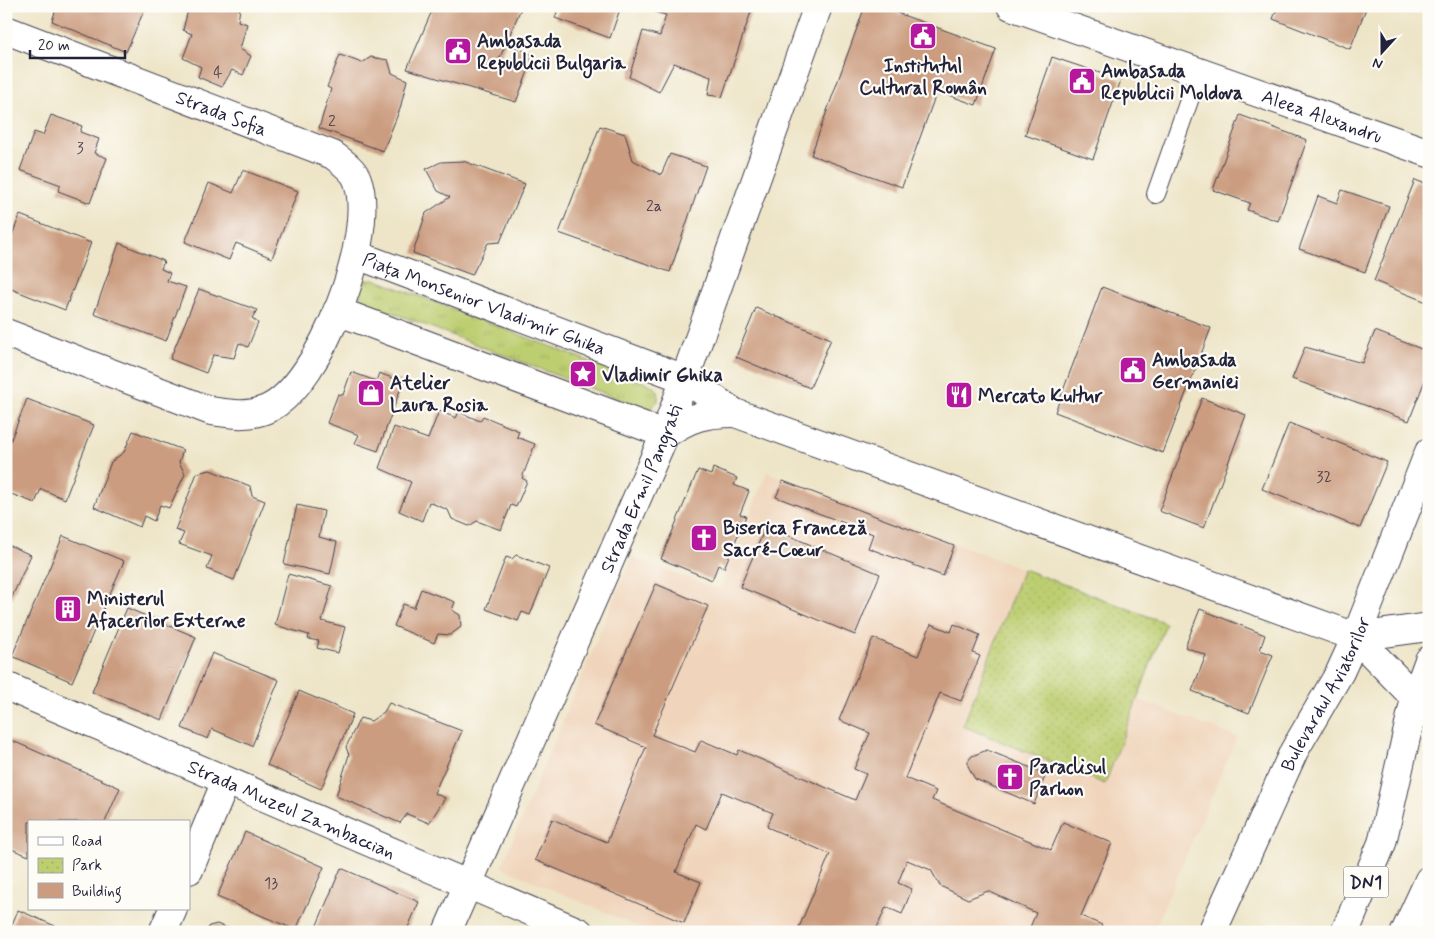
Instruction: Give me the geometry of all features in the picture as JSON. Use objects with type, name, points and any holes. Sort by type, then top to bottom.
[{"type":"street","name":"Strada Ermil Pangrati","points":[[447,932],[665,434],[818,6]]},
{"type":"street","name":"Aleea Alexandru","points":[[1011,6],[1038,12],[1199,72],[1429,153]]},
{"type":"street","name":"Strada Sofia","points":[[6,30],[333,156],[347,166],[356,177],[362,195],[362,219],[357,255]]},
{"type":"street","name":"Piața Monsenior Vladimir Ghika","points":[[6,333],[212,411],[241,415],[268,409],[288,393],[305,373],[322,346],[357,255],[685,379],[735,413]]},
{"type":"street","points":[[337,311],[665,434],[697,416],[711,413],[735,413],[1356,637],[1422,706]]},
{"type":"street","name":"Bulevardul Aviatorilor","points":[[1212,932],[1294,751],[1336,679],[1356,637],[1429,452]]},
{"type":"street","points":[[1356,637],[1429,627]]},
{"type":"street","name":"DN1","points":[[1345,932],[1382,843],[1422,706],[1429,660]]},
{"type":"street","name":"Strada Muzeul Zambaccian","points":[[6,686],[579,932]]},
{"type":"street","points":[[190,868],[226,781]]},
{"type":"street","points":[[1405,932],[1429,880]]},
{"type":"street","points":[[163,932],[173,910]]},
{"type":"lane","points":[[1156,194],[1199,72]]},
{"type":"shaded area","points":[[767,472],[1166,623],[1137,699],[1237,737],[1153,932],[650,932],[501,867],[632,557],[719,590]]},
{"type":"green space","points":[[374,279],[651,385],[658,391],[658,401],[651,408],[642,408],[365,302],[359,295],[365,280]]},
{"type":"green space","points":[[1023,569],[1166,623],[1105,784],[963,726]]},
{"type":"building","points":[[57,6],[146,6],[126,52],[52,21]]},
{"type":"building","points":[[189,6],[232,6],[240,9],[238,21],[247,24],[240,49],[251,56],[243,75],[232,70],[222,87],[198,77],[201,67],[183,58],[192,34],[183,30]]},
{"type":"building","name":"Ambasada Republicii Bulgaria","points":[[434,6],[522,6],[498,62],[512,64],[516,47],[534,56],[516,102],[407,69]]},
{"type":"building","points":[[559,6],[621,6],[610,38],[555,18]]},
{"type":"building","points":[[657,6],[753,6],[722,97],[708,95],[711,77],[674,63],[659,92],[629,77],[643,31],[660,36],[666,15],[655,12]]},
{"type":"building","points":[[865,6],[878,6],[996,49],[976,105],[937,91],[902,187],[811,155]]},
{"type":"building","points":[[1278,6],[1367,6],[1350,49],[1273,19]]},
{"type":"building","points":[[340,55],[362,63],[371,57],[388,60],[392,73],[407,80],[400,109],[383,151],[319,128],[331,89],[327,87]]},
{"type":"building","points":[[1052,57],[1121,80],[1093,159],[1025,135]]},
{"type":"building","points":[[51,115],[82,126],[80,132],[99,139],[94,153],[107,158],[90,203],[58,191],[61,185],[20,170],[34,132],[43,135]]},
{"type":"building","points":[[1240,115],[1307,140],[1278,221],[1247,210],[1250,203],[1213,190]]},
{"type":"building","points":[[600,126],[625,134],[633,160],[661,175],[670,154],[706,166],[670,272],[559,233]]},
{"type":"building","points":[[463,161],[525,184],[500,242],[488,243],[472,275],[413,253],[426,213],[450,197],[438,191],[426,169],[441,162]]},
{"type":"building","points":[[243,170],[298,191],[272,258],[236,243],[229,260],[185,242],[209,183],[233,193]]},
{"type":"building","points":[[1415,180],[1429,185],[1429,303],[1374,281]]},
{"type":"building","points":[[1342,190],[1389,206],[1365,272],[1299,249],[1318,196],[1337,203]]},
{"type":"building","points":[[20,215],[91,243],[65,310],[6,287],[6,250]]},
{"type":"building","points":[[119,243],[164,261],[161,269],[170,273],[167,281],[186,287],[166,341],[94,314]]},
{"type":"building","name":"Ambasada Germaniei","points":[[1102,287],[1211,328],[1163,453],[1055,412]]},
{"type":"building","points":[[199,289],[257,310],[252,318],[258,323],[248,347],[239,343],[234,358],[213,355],[206,373],[170,359]]},
{"type":"building","points":[[756,308],[831,339],[810,388],[736,357]]},
{"type":"building","points":[[1375,331],[1429,352],[1429,370],[1409,421],[1292,379],[1305,347],[1362,363]]},
{"type":"building","points":[[351,372],[376,381],[379,373],[403,382],[378,451],[355,443],[359,435],[327,423],[338,394],[343,395]]},
{"type":"building","points":[[1202,398],[1246,415],[1204,528],[1159,511]]},
{"type":"building","points":[[27,399],[94,425],[65,499],[41,489],[35,503],[6,492],[6,452]]},
{"type":"building","points":[[439,411],[456,418],[459,412],[480,421],[483,416],[519,431],[517,437],[535,444],[522,478],[527,481],[516,507],[511,505],[501,530],[477,521],[469,526],[452,519],[448,510],[429,502],[422,521],[399,511],[411,482],[379,468],[394,427],[428,439]]},
{"type":"building","points":[[1289,423],[1387,462],[1360,528],[1262,489]]},
{"type":"building","points":[[133,431],[183,450],[179,462],[185,474],[169,508],[160,505],[154,521],[144,516],[140,527],[94,507],[111,462],[124,452]]},
{"type":"building","name":"Biserica Franceză Sacré-Cœur","points":[[713,468],[737,478],[734,485],[749,491],[740,514],[746,516],[724,568],[718,565],[712,580],[661,559],[698,470],[711,475]]},
{"type":"building","points":[[210,470],[250,486],[252,496],[265,501],[234,580],[207,569],[212,556],[179,544],[184,533],[175,530],[197,473]]},
{"type":"building","points":[[783,481],[954,546],[943,576],[868,548],[873,534],[776,497]]},
{"type":"building","points":[[297,505],[324,511],[319,537],[337,542],[330,574],[284,564]]},
{"type":"building","points":[[766,526],[880,574],[855,635],[740,587]]},
{"type":"building","name":"Ministerul Afacerilor Externe","points":[[63,536],[124,561],[72,682],[12,656]]},
{"type":"building","points":[[6,544],[31,555],[6,610]]},
{"type":"building","points":[[516,555],[549,568],[530,615],[522,612],[518,621],[486,609],[506,557],[512,559]]},
{"type":"building","points":[[288,574],[332,586],[322,621],[345,627],[338,653],[317,648],[319,641],[308,639],[309,635],[275,625]]},
{"type":"building","points":[[656,584],[708,606],[652,735],[695,752],[701,740],[737,755],[739,750],[855,800],[866,774],[854,769],[870,733],[839,720],[873,638],[918,656],[931,624],[951,632],[954,624],[980,635],[973,653],[980,656],[961,701],[940,693],[905,778],[936,791],[932,800],[1051,850],[1063,822],[1112,843],[1081,916],[1102,925],[1099,932],[1028,932],[1036,913],[988,891],[968,899],[940,886],[931,870],[907,860],[898,883],[912,889],[902,914],[886,907],[875,932],[797,932],[830,854],[767,827],[773,813],[722,792],[706,829],[696,824],[676,872],[701,882],[684,923],[535,860],[552,819],[607,842],[646,747],[594,725]]},
{"type":"building","points":[[421,589],[455,602],[452,610],[460,615],[461,627],[450,635],[438,634],[434,643],[394,626],[403,604],[414,608]]},
{"type":"building","points":[[127,608],[196,637],[162,720],[92,692]]},
{"type":"building","points":[[1200,609],[1265,635],[1260,650],[1273,655],[1249,713],[1192,691],[1206,655],[1185,647]]},
{"type":"building","points":[[212,653],[279,680],[252,746],[212,729],[208,739],[182,728]]},
{"type":"building","points":[[299,691],[353,714],[321,789],[267,765]]},
{"type":"building","points":[[389,703],[462,731],[434,793],[445,798],[429,823],[407,814],[400,823],[336,796],[349,755],[346,747],[360,718],[371,721],[384,712]]},
{"type":"building","points":[[6,738],[120,788],[106,820],[28,820],[28,856],[6,847]]},
{"type":"building","name":"Paraclisul Parhon","points":[[987,750],[1046,774],[1034,804],[975,779],[968,766],[968,761],[972,756]]},
{"type":"building","points":[[245,832],[324,867],[296,930],[217,897]]},
{"type":"building","points":[[341,868],[419,902],[406,932],[314,932]]},
{"type":"building","points":[[18,910],[69,932],[9,932]]},
{"type":"building","points":[[217,924],[235,932],[207,932],[209,926]]},
{"type":"place","name":"Institutul Cultural Român","points":[[923,36]]},
{"type":"place","name":"Ambasada Republicii Bulgaria","points":[[458,51]]},
{"type":"place","name":"Ambasada Republicii Moldova","points":[[1082,81]]},
{"type":"place","name":"Ambasada Germaniei","points":[[1133,370]]},
{"type":"place","name":"Vladimir Ghika","points":[[583,374]]},
{"type":"place","name":"Atelier Laura Rosia","points":[[371,393]]},
{"type":"place","name":"Mercato Kultur","points":[[959,395]]},
{"type":"place","name":"Biserica Franceză Sacré-Cœur","points":[[704,538]]},
{"type":"place","name":"Ministerul Afacerilor Externe","points":[[68,609]]},
{"type":"place","name":"Paraclisul Parhon","points":[[1010,777]]}]
